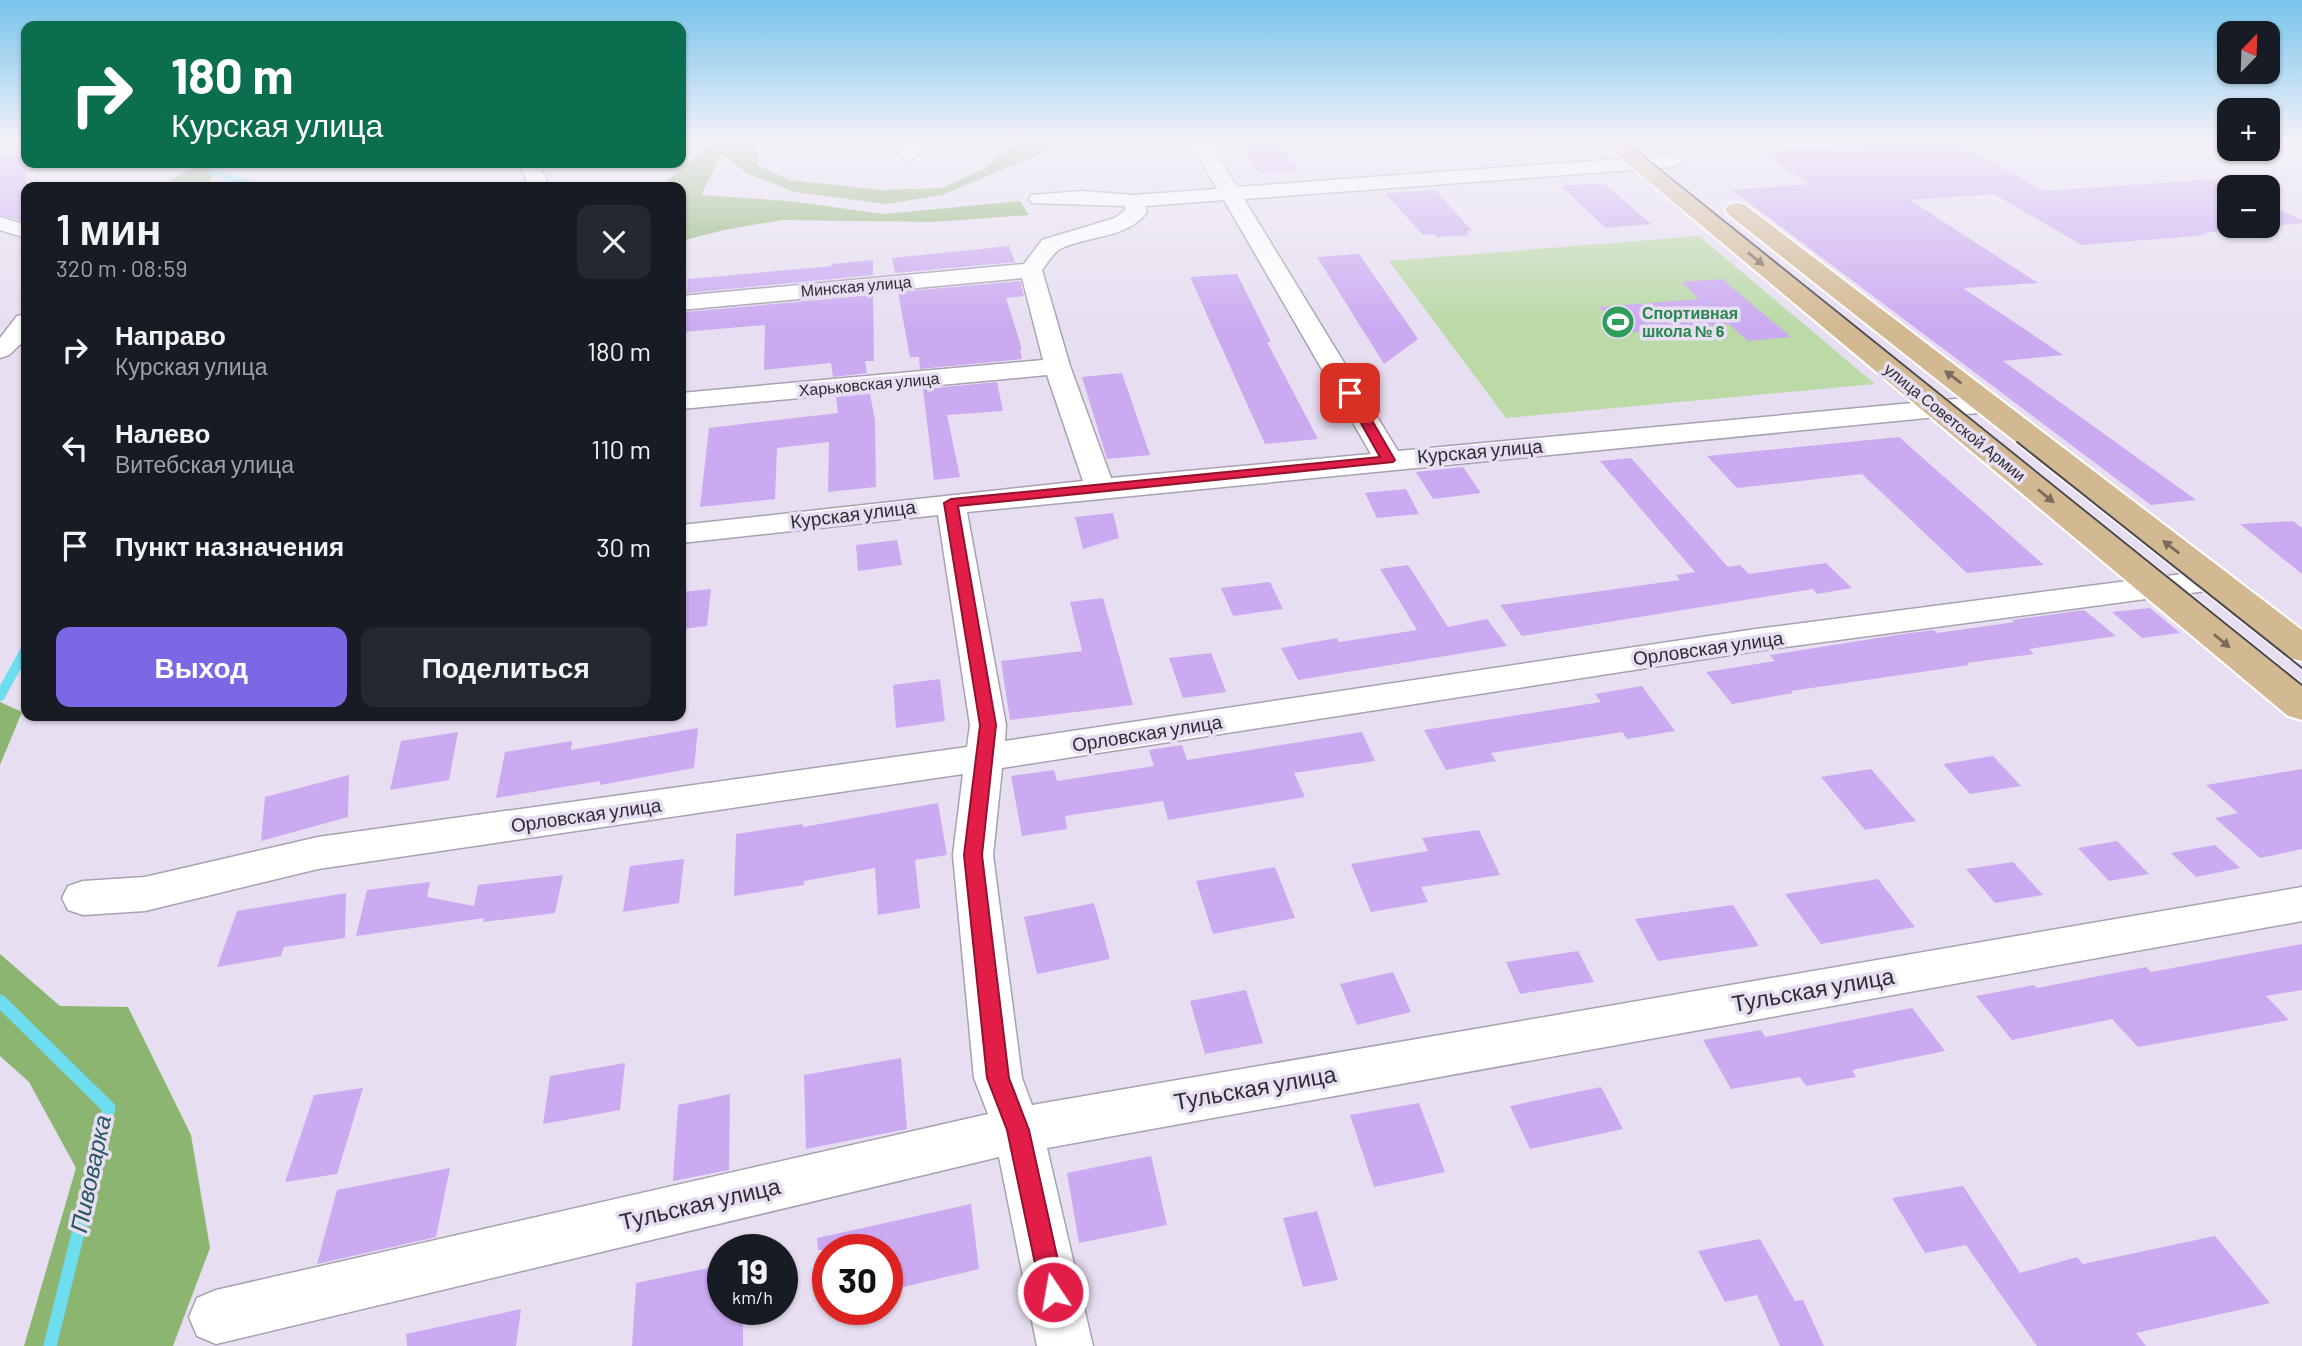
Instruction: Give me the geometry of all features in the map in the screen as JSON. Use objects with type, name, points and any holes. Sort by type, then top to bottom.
[{"type":"main road","name":"улица Советской Армии","points":[[1700,202],[1938,408],[2302,706]]},
{"type":"main road","name":"улица Советской Армии","points":[[1727,202],[2302,649]]},
{"type":"street","points":[[1100,488],[1057,366],[1031,270],[1050,245],[1123,223],[1131,218],[1136,212],[1133,202]]},
{"type":"street","points":[[1238,202],[1389,460]]},
{"type":"street","points":[[0,223],[21,230]]},
{"type":"street","name":"Минская улица","points":[[686,303],[1031,270]]},
{"type":"street","points":[[0,350],[13,340],[21,328]]},
{"type":"street","name":"Харьковская улица","points":[[686,401],[1057,366]]},
{"type":"street","name":"Курская улица","points":[[686,533],[1100,488],[1988,404]]},
{"type":"street","points":[[951,503],[988,725],[982,758],[973,855],[998,1078],[1018,1130],[1065,1346]]},
{"type":"street","name":"Орловская улица","points":[[83,898],[145,894],[318,853],[982,758],[1756,640],[2213,580]]},
{"type":"street","name":"Тульская улица","points":[[216,1317],[1018,1130],[2302,904]]},
{"type":"green space","points":[[686,202],[795,202],[884,214],[1021,202],[1029,215],[933,222],[782,220],[686,240]]},
{"type":"green space","points":[[869,202],[900,202],[886,204]]},
{"type":"green space","name":"Спортивная школа № 6","points":[[1699,236],[1875,384],[1506,418],[1389,261]]},
{"type":"green space","points":[[0,702],[21,712],[21,714],[0,765]]},
{"type":"green space","points":[[0,954],[60,1006],[128,1007],[191,1135],[210,1248],[173,1346],[24,1346],[76,1168],[29,1082],[0,1056]]},
{"type":"building","points":[[0,202],[21,202],[21,221],[0,215]]},
{"type":"building","points":[[1393,202],[1446,202],[1472,231],[1467,231],[1469,235],[1423,235]]},
{"type":"building","points":[[1578,202],[1626,202],[1651,224],[1606,228]]},
{"type":"building","points":[[1748,202],[1913,202],[2038,283],[1963,288],[2063,355],[2003,361],[2196,500],[2151,505]]},
{"type":"building","points":[[2007,202],[2217,202],[2217,232],[2203,233],[2207,235],[2082,245]]},
{"type":"building","points":[[2280,210],[2302,220],[2302,223],[2280,225]]},
{"type":"building","points":[[1009,246],[1015,262],[895,273],[892,258]]},
{"type":"building","points":[[1359,254],[1418,339],[1384,364],[1317,257]]},
{"type":"building","points":[[873,260],[873,275],[687,293],[688,279]]},
{"type":"building","points":[[1237,274],[1271,342],[1267,342],[1318,439],[1265,444],[1190,277]]},
{"type":"building","points":[[1722,279],[1791,337],[1748,341],[1729,324],[1625,333],[1599,307],[1699,299],[1681,282]]},
{"type":"building","points":[[1020,281],[1024,296],[1006,298],[1022,349],[1022,359],[920,369],[919,357],[910,357],[898,292]]},
{"type":"building","points":[[873,295],[874,361],[865,361],[867,373],[833,377],[831,363],[764,370],[765,325],[686,332],[686,312]]},
{"type":"building","points":[[1122,373],[1150,455],[1107,459],[1082,377]]},
{"type":"building","points":[[997,382],[1003,411],[947,415],[960,477],[934,480],[923,389]]},
{"type":"building","points":[[870,394],[875,420],[876,487],[828,492],[829,442],[777,448],[775,499],[700,507],[709,428],[838,413],[836,397]]},
{"type":"building","points":[[1899,437],[2044,565],[1967,573],[1862,474],[1737,488],[1707,456]]},
{"type":"building","points":[[1631,458],[1728,567],[1740,565],[1749,574],[1826,563],[1852,588],[1817,594],[1813,589],[1522,636],[1500,605],[1680,580],[1676,575],[1695,572],[1600,461]]},
{"type":"building","points":[[1463,467],[1481,493],[1433,499],[1416,472]]},
{"type":"building","points":[[1406,489],[1419,514],[1377,518],[1365,493]]},
{"type":"building","points":[[1113,513],[1119,538],[1083,549],[1075,517]]},
{"type":"building","points":[[2293,521],[2302,528],[2302,574],[2240,524]]},
{"type":"building","points":[[897,540],[902,565],[858,571],[856,545]]},
{"type":"building","points":[[1408,565],[1448,627],[1487,619],[1507,646],[1298,680],[1281,648],[1337,638],[1339,642],[1417,630],[1380,569]]},
{"type":"building","points":[[1270,582],[1283,609],[1233,616],[1221,588]]},
{"type":"building","points":[[711,589],[707,626],[686,628],[686,592]]},
{"type":"building","points":[[1103,598],[1133,705],[1010,720],[1001,661],[1082,651],[1070,602]]},
{"type":"building","points":[[2150,608],[2180,633],[2142,638],[2112,612]]},
{"type":"building","points":[[2084,610],[2116,636],[2029,649],[2034,654],[1791,691],[1793,693],[1732,704],[1706,672],[1775,661],[1770,655]]},
{"type":"building","points":[[1211,653],[1226,692],[1183,698],[1169,658]]},
{"type":"building","points":[[940,679],[945,721],[896,728],[893,685]]},
{"type":"building","points":[[1642,686],[1675,731],[1627,739],[1622,732],[1491,753],[1496,761],[1446,770],[1424,730],[1601,702],[1595,694]]},
{"type":"building","points":[[698,728],[694,768],[600,785],[600,781],[496,798],[505,752],[572,741],[571,750]]},
{"type":"building","points":[[458,732],[449,780],[390,790],[401,741]]},
{"type":"building","points":[[1362,732],[1375,761],[1294,773],[1305,797],[1168,820],[1163,801],[1065,816],[1067,829],[1022,836],[1011,776],[1054,770],[1057,781],[1154,766],[1149,750],[1182,745],[1187,760]]},
{"type":"building","points":[[1993,756],[2021,786],[1970,794],[1943,764]]},
{"type":"building","points":[[1871,769],[1916,821],[1865,830],[1821,777]]},
{"type":"building","points":[[2302,769],[2302,849],[2260,858],[2215,818],[2238,813],[2206,785]]},
{"type":"building","points":[[349,775],[348,817],[261,841],[265,797]]},
{"type":"building","points":[[938,803],[947,855],[915,860],[920,908],[878,915],[875,868],[804,881],[804,885],[734,896],[736,834],[803,824],[803,827]]},
{"type":"building","points":[[1479,830],[1500,875],[1421,887],[1428,902],[1371,912],[1351,864],[1428,851],[1422,838]]},
{"type":"building","points":[[2117,841],[2149,874],[2109,881],[2078,848]]},
{"type":"building","points":[[2215,845],[2240,868],[2196,877],[2171,853]]},
{"type":"building","points":[[684,859],[679,903],[623,912],[630,866]]},
{"type":"building","points":[[2013,862],[2043,895],[1995,903],[1966,869]]},
{"type":"building","points":[[1275,867],[1295,918],[1213,934],[1196,881]]},
{"type":"building","points":[[563,875],[555,913],[483,922],[484,918],[356,936],[367,890],[430,882],[427,897],[474,906],[478,885]]},
{"type":"building","points":[[1878,879],[1915,927],[1821,944],[1785,894]]},
{"type":"building","points":[[346,893],[345,938],[284,947],[281,956],[217,967],[237,911]]},
{"type":"building","points":[[1094,903],[1110,959],[1037,974],[1024,917]]},
{"type":"building","points":[[1733,905],[1759,946],[1658,961],[1635,919]]},
{"type":"building","points":[[2302,944],[2302,990],[2266,996],[2289,1020],[2138,1047],[2112,1019],[2012,1040],[1976,996],[2034,985],[2037,988],[2146,967],[2151,972]]},
{"type":"building","points":[[1578,951],[1594,982],[1520,994],[1506,962]]},
{"type":"building","points":[[1393,972],[1411,1012],[1357,1025],[1340,984]]},
{"type":"building","points":[[1246,990],[1263,1043],[1205,1054],[1190,1001]]},
{"type":"building","points":[[1912,1008],[1945,1051],[1852,1070],[1856,1077],[1806,1086],[1800,1077],[1731,1089],[1703,1040],[1761,1030],[1765,1037]]},
{"type":"building","points":[[901,1058],[907,1129],[806,1149],[804,1075]]},
{"type":"building","points":[[625,1063],[620,1110],[543,1124],[550,1076]]},
{"type":"building","points":[[1601,1087],[1623,1129],[1530,1149],[1510,1106]]},
{"type":"building","points":[[363,1088],[337,1174],[285,1182],[314,1095]]},
{"type":"building","points":[[730,1094],[729,1170],[673,1181],[678,1105]]},
{"type":"building","points":[[1419,1103],[1445,1172],[1374,1187],[1350,1115]]},
{"type":"building","points":[[1151,1156],[1167,1225],[1079,1243],[1067,1173]]},
{"type":"building","points":[[450,1168],[436,1237],[317,1264],[337,1190]]},
{"type":"building","points":[[1963,1186],[2020,1273],[2077,1257],[2083,1264],[2215,1236],[2270,1303],[2136,1333],[2146,1346],[2037,1346],[1966,1245],[1925,1253],[1892,1198]]},
{"type":"building","points":[[971,1204],[979,1269],[903,1287],[903,1234],[835,1234]]},
{"type":"building","points":[[1317,1211],[1338,1280],[1303,1287],[1283,1218]]},
{"type":"building","points":[[1760,1239],[1795,1301],[1803,1300],[1824,1346],[1780,1346],[1757,1295],[1725,1302],[1698,1251]]},
{"type":"building","points":[[707,1268],[707,1325],[743,1325],[743,1346],[632,1346],[636,1283]]},
{"type":"building","points":[[521,1309],[516,1346],[407,1346],[406,1334]]},
{"type":"waterway","name":"Пивоварка","points":[[0,696],[21,658]]},
{"type":"waterway","name":"Пивоварка","points":[[0,1001],[109,1108],[50,1346]]},
{"type":"tram line","points":[[1700,202],[2302,685]]},
{"type":"tram line","points":[[2017,442],[2302,668]]},
{"type":"place","name":"Спортивная школа № 6","points":[[1618,322]]},
{"type":"route","points":[[1053,1292],[1018,1130],[998,1078],[973,855],[982,758],[988,725],[951,503],[1389,460],[1350,393]]}]
